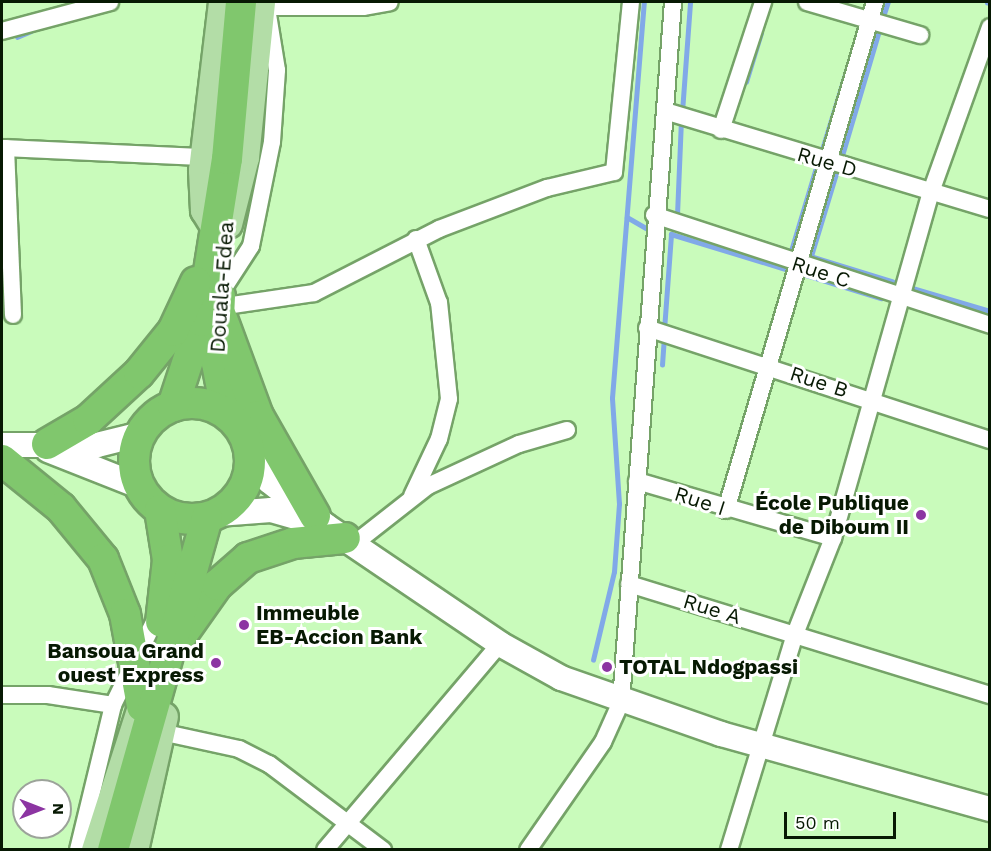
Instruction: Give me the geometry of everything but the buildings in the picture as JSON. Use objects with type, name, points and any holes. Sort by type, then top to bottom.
[{"type":"highway","name":"Douala-Edea","points":[[227,414],[217,363],[220,304],[215,158],[259,3]]},
{"type":"highway","name":"Douala-Edea","points":[[172,406],[201,321],[217,234]]},
{"type":"highway","points":[[41,445],[103,408],[153,357],[183,313],[217,234]]},
{"type":"highway","points":[[172,647],[217,585],[248,558],[335,531],[258,416],[220,304]]},
{"type":"highway","points":[[103,843],[138,755],[213,516],[246,484],[251,456],[243,432],[227,414],[204,404],[172,406],[141,434],[134,454],[139,486],[160,510],[180,519],[213,516]]},
{"type":"highway","points":[[2,460],[61,508],[103,559],[125,614],[134,655],[127,706],[138,755]]},
{"type":"highway","points":[[127,706],[166,601],[168,560],[160,510]]},
{"type":"main road","points":[[215,158],[222,2]]},
{"type":"main road","points":[[217,234],[245,157],[259,3]]},
{"type":"main road","points":[[2,445],[97,445],[141,434]]},
{"type":"main road","points":[[41,445],[139,486]]},
{"type":"main road","points":[[251,456],[269,481],[335,531],[500,645],[561,678],[621,702],[990,809]]},
{"type":"main road","points":[[213,516],[271,510],[335,531]]},
{"type":"main road","points":[[134,849],[161,732],[172,647]]},
{"type":"main road","points":[[103,843],[127,706]]},
{"type":"street","points":[[46,2],[59,14]]},
{"type":"street","points":[[2,31],[110,2]]},
{"type":"street","points":[[220,304],[251,246],[272,142],[277,70],[259,3],[363,8],[390,2]]},
{"type":"street","points":[[220,304],[314,293],[416,239],[547,188],[614,172],[631,2]]},
{"type":"street","points":[[528,849],[603,742],[621,702],[654,215],[673,2]]},
{"type":"street","points":[[721,130],[763,2]]},
{"type":"street","points":[[807,2],[920,35]]},
{"type":"street","points":[[726,510],[802,266],[826,161],[875,2]]},
{"type":"street","points":[[729,849],[795,634],[833,538],[869,398],[931,192],[986,56],[990,27]]},
{"type":"street","name":"Rue D","points":[[665,111],[721,130],[990,209]]},
{"type":"street","points":[[13,315],[4,148],[215,158]]},
{"type":"street","name":"Rue C","points":[[654,215],[802,266],[990,325]]},
{"type":"street","points":[[412,496],[439,439],[449,399],[439,303],[416,239]]},
{"type":"street","name":"Rue B","points":[[647,328],[772,366],[990,440]]},
{"type":"street","points":[[335,531],[412,496],[468,465],[567,430]]},
{"type":"street","name":"Rue I","points":[[637,481],[726,510],[833,538]]},
{"type":"street","name":"Rue A","points":[[629,584],[990,695]]},
{"type":"street","points":[[134,655],[166,601]]},
{"type":"street","points":[[325,849],[500,645]]},
{"type":"street","points":[[2,695],[58,696],[127,706],[78,849]]},
{"type":"street","points":[[161,732],[239,749],[269,764],[346,824],[383,849]]},
{"type":"waterway","points":[[593,660],[614,572],[619,504],[612,398],[644,2]]},
{"type":"waterway","points":[[682,112],[690,2]]},
{"type":"waterway","points":[[883,17],[888,2]]},
{"type":"waterway","points":[[17,37],[31,31]]},
{"type":"waterway","points":[[841,159],[879,31]]},
{"type":"waterway","points":[[821,153],[858,32]]},
{"type":"waterway","points":[[746,82],[761,33]]},
{"type":"waterway","points":[[677,215],[681,121]]},
{"type":"waterway","points":[[753,239],[791,251],[818,161]]},
{"type":"waterway","points":[[811,256],[838,167]]},
{"type":"waterway","points":[[627,217],[646,228]]},
{"type":"waterway","points":[[664,330],[671,234],[792,271]]},
{"type":"waterway","points":[[810,256],[892,281]]},
{"type":"waterway","points":[[800,273],[881,298]]},
{"type":"waterway","points":[[909,287],[990,311]]},
{"type":"waterway","points":[[662,365],[664,338]]},
{"type":"place","name":"École Publique de Diboum II","points":[[921,515]]},
{"type":"place","name":"Immeuble EB-Accion Bank","points":[[244,625]]},
{"type":"place","name":"Bansoua Grand ouest Express","points":[[216,663]]},
{"type":"place","name":"TOTAL Ndogpassi","points":[[607,667]]}]
